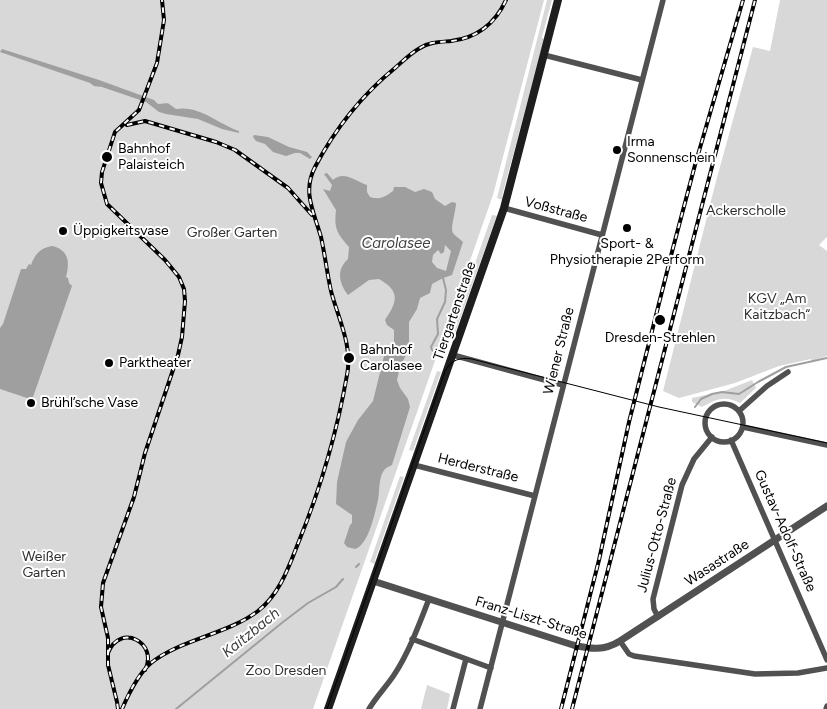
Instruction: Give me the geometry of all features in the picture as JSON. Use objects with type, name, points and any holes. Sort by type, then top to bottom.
[{"type":"main road","name":"Tiergartenstraße","points":[[328,709],[504,208],[558,0]]},
{"type":"street","name":"Wiener Straße","points":[[480,709],[663,0]]},
{"type":"street","points":[[544,55],[642,80]]},
{"type":"street","name":"Voßstraße","points":[[504,208],[602,235]]},
{"type":"street","points":[[453,355],[564,385]]},
{"type":"street","points":[[739,411],[767,386],[788,372]]},
{"type":"street","points":[[724,404],[735,407],[739,411],[743,420],[742,427],[740,434],[731,440],[721,441],[712,437],[706,427],[706,421],[709,412],[713,408],[724,404]]},
{"type":"street","points":[[742,427],[827,445]]},
{"type":"street","name":"Julius-Otto-Straße","points":[[658,617],[652,600],[682,485],[694,459],[712,437]]},
{"type":"street","name":"Gustav-Adolf-Straße","points":[[731,440],[827,660]]},
{"type":"street","name":"Herderstraße","points":[[414,465],[535,496]]},
{"type":"street","name":"Wasastraße","points":[[620,641],[827,506]]},
{"type":"street","name":"Franz-Liszt-Straße","points":[[373,581],[573,645],[592,649],[605,648],[620,641]]},
{"type":"street","points":[[368,709],[375,697],[396,673],[429,599]]},
{"type":"street","points":[[412,639],[491,668]]},
{"type":"street","points":[[620,641],[629,654],[634,656],[755,674],[798,673],[827,668]]},
{"type":"street","points":[[453,709],[466,659]]},
{"type":"green space","name":"Großer Garten","points":[[0,0],[544,0],[493,195],[313,709],[0,709]]},
{"type":"green space","points":[[547,0],[552,0],[542,37],[544,40],[502,196],[503,200],[497,198]]},
{"type":"green space","points":[[780,0],[827,0],[827,237],[819,245],[827,251],[827,356],[812,361],[811,359],[779,366],[735,383],[679,398],[663,391],[715,185],[753,47],[770,51]]},
{"type":"green space","points":[[492,215],[498,216],[454,336],[449,337]]},
{"type":"green space","points":[[437,371],[441,372],[413,451],[409,450]]},
{"type":"green space","points":[[752,380],[756,388],[740,403],[730,399],[721,399],[702,407],[692,402],[692,398],[724,391]]},
{"type":"green space","points":[[400,476],[404,477],[375,564],[370,562]]},
{"type":"green space","points":[[427,685],[450,694],[447,709],[421,709]]},
{"type":"water","points":[[2,49],[99,80],[154,100],[158,104],[168,104],[176,109],[201,112],[239,131],[239,133],[222,129],[198,119],[159,112],[146,102],[94,86],[0,52]]},
{"type":"water","points":[[254,135],[268,137],[289,147],[307,152],[312,157],[310,159],[300,153],[286,156],[273,152],[265,144],[256,141],[253,137]]},
{"type":"water","name":"Carolasee","points":[[327,173],[333,180],[337,177],[345,176],[367,185],[367,192],[370,197],[374,198],[385,196],[393,191],[394,187],[405,187],[415,192],[424,189],[432,192],[435,199],[445,206],[452,202],[456,203],[452,231],[463,242],[452,275],[432,284],[430,293],[420,298],[417,309],[409,322],[409,349],[400,367],[397,380],[408,399],[410,407],[392,465],[385,469],[381,476],[378,500],[371,528],[364,541],[355,549],[347,547],[344,543],[352,523],[352,515],[336,504],[337,482],[346,442],[358,420],[373,401],[384,356],[394,344],[394,330],[387,325],[385,320],[395,297],[391,288],[379,279],[369,280],[348,295],[345,290],[340,272],[348,259],[349,247],[337,230],[336,210],[323,189],[330,191],[332,185],[324,174]],"holes":[[[445,245],[451,251],[446,271],[437,268],[432,262],[433,255],[438,250],[441,254],[444,252]]]},
{"type":"water","points":[[52,246],[62,250],[67,257],[66,277],[72,286],[33,397],[27,398],[0,389],[0,328],[21,269],[26,269],[29,264],[31,265],[41,250]]},
{"type":"waterway","name":"Kaitzbach","points":[[436,353],[431,347],[438,334],[437,319],[445,302],[446,290],[443,278]]},
{"type":"waterway","name":"Kaitzbach","points":[[695,407],[701,399],[712,394],[722,392],[739,394],[786,367],[827,358]]},
{"type":"waterway","name":"Kaitzbach","points":[[356,567],[359,564]]},
{"type":"waterway","name":"Kaitzbach","points":[[176,709],[283,622],[308,603],[336,587],[343,579]]},
{"type":"tram line","points":[[327,709],[445,371],[453,362],[464,358],[472,359],[659,407],[827,443]]},
{"type":"railway","points":[[118,709],[108,665],[108,638],[101,607],[103,583],[134,497],[145,453],[178,355],[182,337],[185,301],[184,289],[179,277],[165,260],[107,204],[101,183],[102,172],[115,132],[139,110],[157,63],[164,20],[162,0]]},
{"type":"railway","points":[[122,709],[138,678],[151,663],[175,648],[233,626],[266,604],[278,588],[287,570],[307,521],[328,459],[343,396],[348,364],[344,332],[331,291],[321,237],[310,202],[309,185],[315,167],[340,126],[360,101],[383,78],[417,50],[427,45],[469,37],[477,33],[491,23],[502,9],[506,0]]},
{"type":"railway","points":[[561,709],[599,560],[629,422],[673,248],[743,0]]},
{"type":"railway","points":[[572,709],[755,0]]},
{"type":"railway","points":[[127,125],[145,121],[216,142],[235,150],[288,188],[312,215]]},
{"type":"railway","points":[[108,653],[114,644],[121,639],[129,638],[136,640],[143,645],[147,652],[148,660],[145,670]]},
{"type":"place","name":"Irma Sonnenschein","points":[[617,150]]},
{"type":"place","name":"Bahnhof Palaisteich","points":[[107,157]]},
{"type":"place","name":"Sport- & Physiotherapie 2Perform","points":[[627,228]]},
{"type":"place","name":"Üppigkeitsvase","points":[[63,231]]},
{"type":"place","name":"Dresden-Strehlen","points":[[660,320]]},
{"type":"place","name":"Bahnhof Carolasee","points":[[349,358]]},
{"type":"place","name":"Parktheater","points":[[109,363]]},
{"type":"place","name":"Brühl’sche Vase","points":[[31,403]]},
{"type":"park label","name":"Ackerscholle","points":[[746,211]]},
{"type":"park label","name":"KGV „Am Kaitzbach“","points":[[777,308]]},
{"type":"park label","name":"Weißer Garten","points":[[44,566]]},
{"type":"park label","name":"Zoo Dresden","points":[[286,671]]}]
